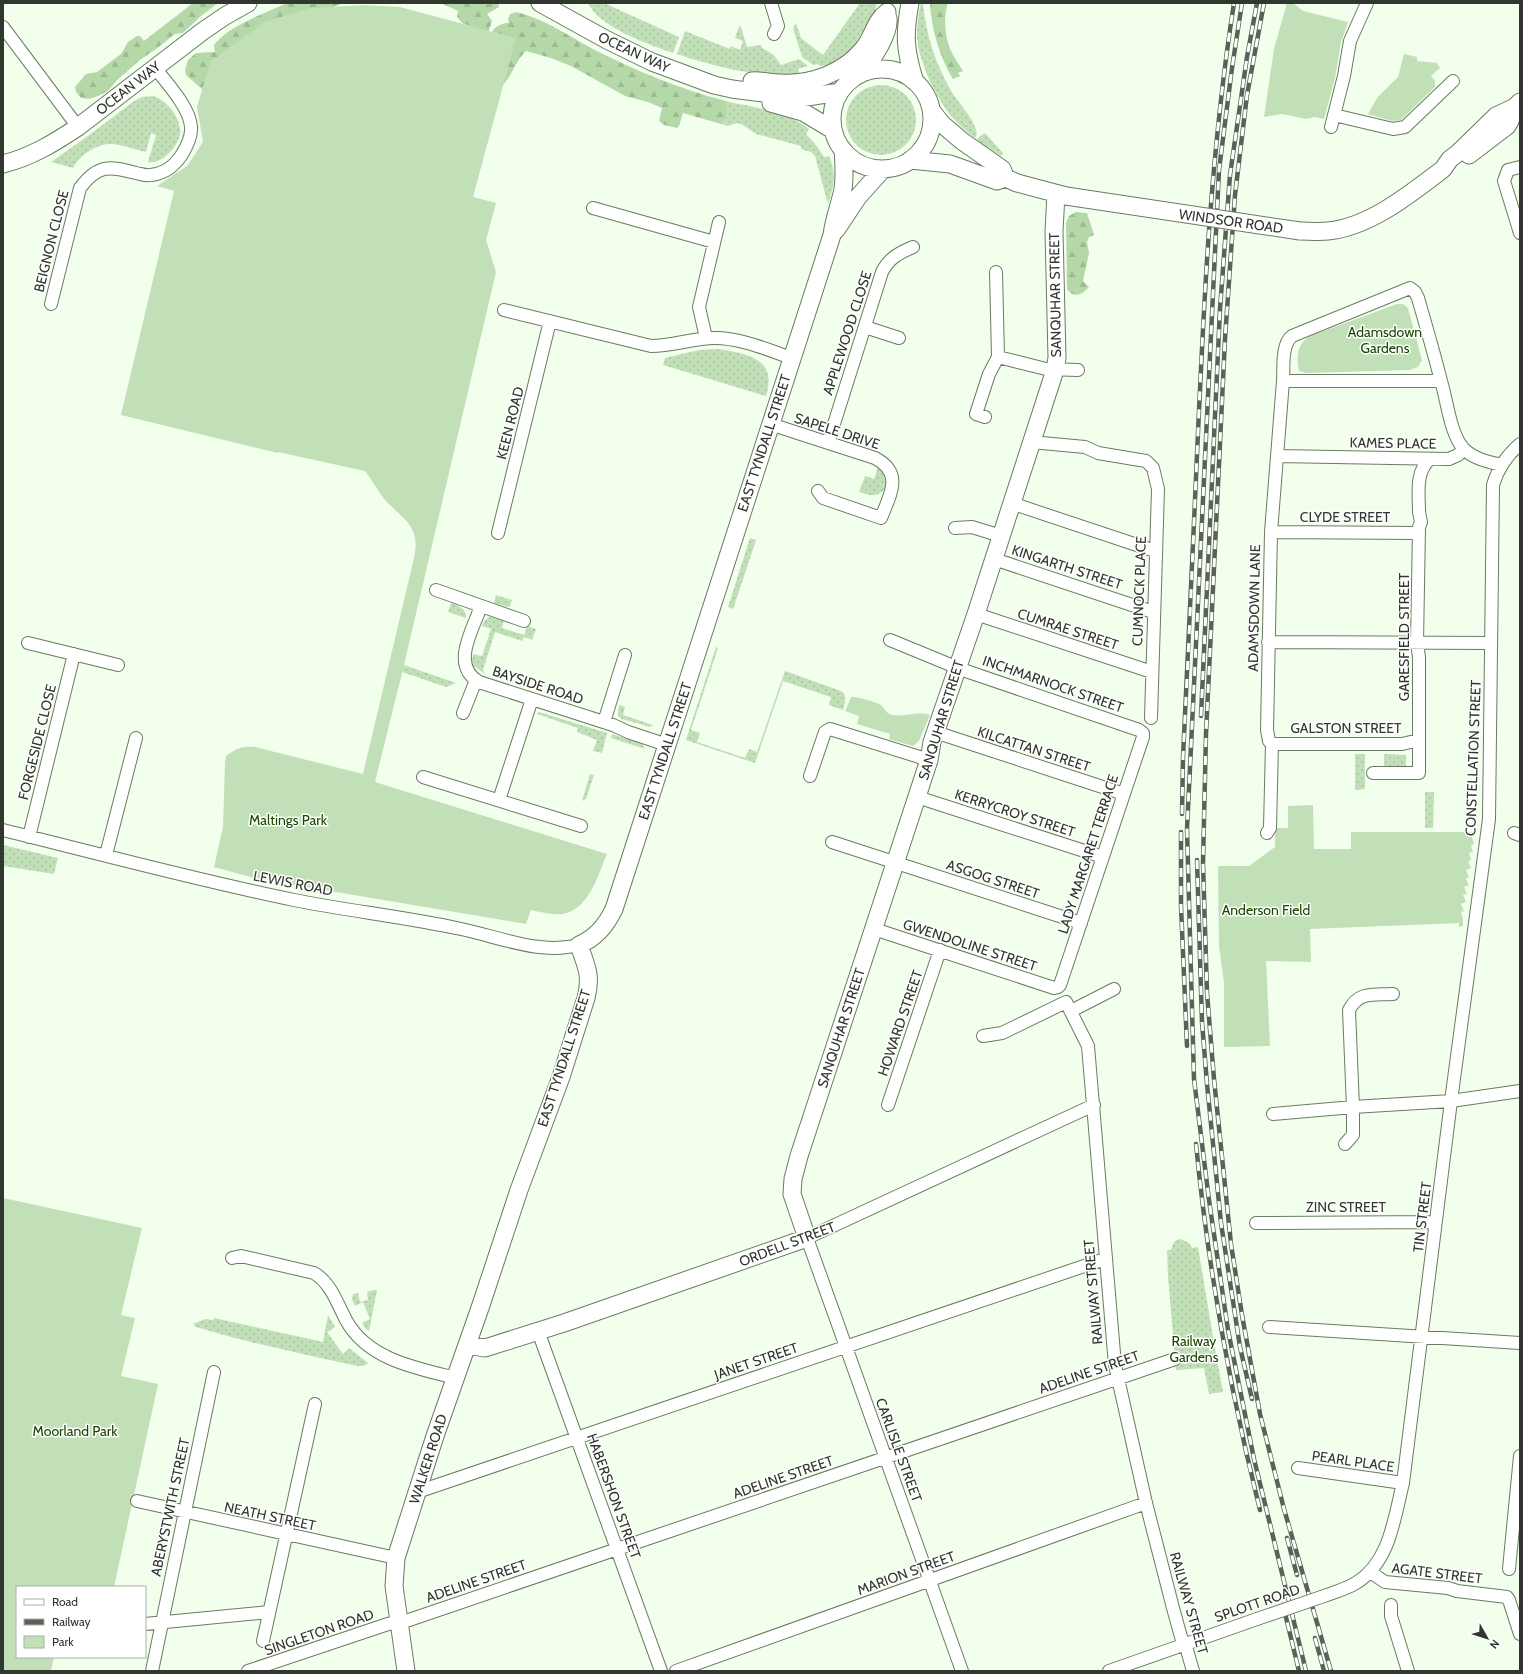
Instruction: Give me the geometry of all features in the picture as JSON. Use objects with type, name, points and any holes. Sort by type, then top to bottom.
[{"type":"street","name":"OCEAN WAY","points":[[3,164],[36,153],[78,127],[219,20],[248,3]]},
{"type":"street","name":"OCEAN WAY","points":[[540,3],[563,9],[607,40],[652,62],[690,77],[732,89],[800,98],[840,92]]},
{"type":"street","points":[[771,3],[778,26],[774,34]]},
{"type":"street","points":[[910,3],[905,42],[908,62],[915,82]]},
{"type":"street","points":[[1331,127],[1344,76],[1350,41],[1367,3]]},
{"type":"street","points":[[861,74],[873,58],[882,41],[889,20],[888,8]]},
{"type":"street","points":[[732,89],[753,80],[780,83],[799,83],[815,80],[832,73],[845,66],[858,55],[870,39],[881,17],[888,8]]},
{"type":"street","points":[[3,27],[78,127]]},
{"type":"street","name":"BEIGNON CLOSE","points":[[51,304],[80,188],[88,177],[101,169],[113,167],[149,176],[164,172],[176,162],[187,147],[191,128],[184,106],[155,68]]},
{"type":"street","points":[[875,69],[889,70],[903,74],[915,82],[926,95],[931,110],[931,124],[928,138],[920,150],[910,160],[897,166],[883,169],[868,167],[854,160],[843,150],[837,141],[833,130],[832,117],[834,104],[840,92],[849,81],[861,74],[875,69]]},
{"type":"street","points":[[1334,115],[1393,129],[1405,127],[1453,81]]},
{"type":"street","name":"OCEAN WAY","points":[[732,89],[746,98],[781,105],[803,112],[833,130]]},
{"type":"street","name":"WINDSOR ROAD","points":[[910,160],[961,166],[997,181],[1006,178],[1061,195],[1300,231],[1329,231],[1346,228],[1363,222],[1384,210],[1443,169],[1450,160],[1496,116],[1517,105]]},
{"type":"street","points":[[931,110],[942,124],[962,141],[1002,168],[1006,178]]},
{"type":"street","name":"EAST TYNDALL STREET","points":[[498,1253],[519,1190],[561,1077],[586,998],[588,990],[587,966],[579,945],[593,938],[601,930],[614,909],[832,235],[834,218],[843,185],[843,150]]},
{"type":"street","points":[[1520,167],[1511,168],[1504,177],[1520,233]]},
{"type":"street","name":"EAST TYNDALL STREET","points":[[832,235],[858,197],[883,169]]},
{"type":"street","name":"SANQUHAR STREET","points":[[807,1238],[793,1200],[793,1179],[929,760],[935,732],[976,614],[1055,370],[1057,358],[1054,231],[1061,195]]},
{"type":"street","points":[[593,208],[714,242]]},
{"type":"street","points":[[706,338],[699,307],[719,222]]},
{"type":"street","name":"APPLEWOOD CLOSE","points":[[828,443],[882,272],[886,263],[895,256],[913,247]]},
{"type":"street","points":[[985,417],[976,414],[989,374],[998,357],[996,272]]},
{"type":"street","name":"ADAMSDOWN LANE","points":[[1267,833],[1270,828],[1272,744],[1269,741],[1267,730],[1271,532],[1286,348],[1289,339],[1292,336],[1410,288],[1415,292],[1418,298],[1442,381]]},
{"type":"street","points":[[504,310],[651,346],[675,344],[706,338],[720,338],[739,341],[792,358]]},
{"type":"street","name":"KEEN ROAD","points":[[498,533],[550,321]]},
{"type":"street","points":[[865,328],[899,338]]},
{"type":"street","points":[[998,357],[1055,370],[1078,370]]},
{"type":"street","points":[[1283,381],[1442,381],[1454,432],[1464,450],[1474,457],[1502,465]]},
{"type":"street","name":"SAPELE DRIVE","points":[[770,424],[881,461],[887,466],[891,473],[892,487],[881,518],[822,498],[818,491]]},
{"type":"street","name":"CUMNOCK PLACE","points":[[1031,442],[1085,447],[1098,453],[1146,461],[1152,467],[1158,489],[1153,612],[1151,718]]},
{"type":"street","name":"CONSTELLATION STREET","points":[[1451,1101],[1489,820],[1492,495],[1495,478],[1502,465],[1512,451],[1520,444]]},
{"type":"street","name":"KAMES PLACE","points":[[1277,456],[1449,459],[1458,455],[1464,450]]},
{"type":"street","name":"GARESFIELD STREET","points":[[1373,773],[1419,774],[1418,643],[1419,532],[1421,522],[1419,512],[1419,479],[1425,464],[1430,459]]},
{"type":"street","points":[[1011,503],[1156,551]]},
{"type":"street","points":[[955,528],[972,527],[1001,536]]},
{"type":"street","name":"CLYDE STREET","points":[[1271,532],[1419,532]]},
{"type":"street","name":"KINGARTH STREET","points":[[994,559],[1153,612]]},
{"type":"street","points":[[436,590],[524,621]]},
{"type":"street","name":"BAYSIDE ROAD","points":[[481,606],[464,654],[464,665],[470,676],[476,680],[604,722],[667,745]]},
{"type":"street","name":"CUMRAE STREET","points":[[976,614],[1152,672]]},
{"type":"street","name":"INCHMARNOCK STREET","points":[[890,640],[957,666],[1139,730]]},
{"type":"street","points":[[1268,642],[1491,643]]},
{"type":"street","points":[[28,643],[118,665]]},
{"type":"street","name":"FORGESIDE CLOSE","points":[[29,837],[74,654]]},
{"type":"street","points":[[604,722],[625,656]]},
{"type":"street","points":[[463,713],[476,680]]},
{"type":"street","points":[[499,800],[532,699]]},
{"type":"street","points":[[810,776],[825,732],[830,729],[929,760]]},
{"type":"street","name":"LADY MARGARET TERRACE","points":[[1058,987],[1060,985],[1143,737],[1143,733],[1139,730]]},
{"type":"street","name":"KILCATTAN STREET","points":[[935,732],[1124,794]]},
{"type":"street","points":[[106,855],[136,738]]},
{"type":"street","name":"GALSTON STREET","points":[[1272,744],[1402,744],[1419,740]]},
{"type":"street","points":[[423,777],[581,826]]},
{"type":"street","name":"KERRYCROY STREET","points":[[917,796],[1103,857]]},
{"type":"street","name":"LEWIS ROAD","points":[[3,830],[267,894],[462,929],[501,940],[526,945],[557,949],[579,945]]},
{"type":"street","name":"ASGOG STREET","points":[[832,842],[1081,923]]},
{"type":"street","name":"GWENDOLINE STREET","points":[[874,929],[1054,988],[1058,987]]},
{"type":"street","name":"HOWARD STREET","points":[[888,1105],[940,950]]},
{"type":"street","points":[[983,1036],[1002,1033],[1114,989]]},
{"type":"street","points":[[1345,1144],[1353,1135],[1349,1010],[1353,1002],[1360,996],[1393,994]]},
{"type":"street","name":"RAILWAY STREET","points":[[1069,1007],[1088,1046],[1114,1365],[1146,1503],[1181,1637],[1193,1671]]},
{"type":"street","points":[[1273,1114],[1451,1101],[1520,1091]]},
{"type":"street","name":"TIN STREET","points":[[1403,1483],[1451,1101]]},
{"type":"street","name":"ORDELL STREET","points":[[467,1345],[485,1348],[807,1238],[1094,1105]]},
{"type":"street","name":"ZINC STREET","points":[[1256,1223],[1436,1222]]},
{"type":"street","name":"CARLISLE STREET","points":[[807,1238],[962,1671]]},
{"type":"street","name":"WALKER ROAD","points":[[406,1671],[394,1586],[396,1558],[498,1253]]},
{"type":"street","points":[[232,1258],[242,1256],[314,1273],[319,1276],[332,1291],[353,1331],[360,1340],[378,1353],[398,1362],[456,1378]]},
{"type":"street","name":"JANET STREET","points":[[417,1492],[1105,1259]]},
{"type":"street","points":[[1269,1327],[1520,1343]]},
{"type":"street","name":"HABERSHON STREET","points":[[538,1331],[661,1671]]},
{"type":"street","name":"ADELINE STREET","points":[[399,1622],[1175,1359]]},
{"type":"street","name":"ABERYSTWITH STREET","points":[[152,1671],[161,1621],[214,1372]]},
{"type":"street","points":[[263,1641],[315,1404]]},
{"type":"street","points":[[1509,1569],[1520,1456]]},
{"type":"street","name":"PEARL PLACE","points":[[1298,1468],[1403,1483]]},
{"type":"street","name":"SPLOTT ROAD","points":[[1109,1671],[1355,1584],[1370,1572],[1382,1555],[1387,1544],[1403,1483]]},
{"type":"street","name":"NEATH STREET","points":[[137,1501],[396,1558]]},
{"type":"street","name":"MARION STREET","points":[[676,1671],[1146,1503]]},
{"type":"street","name":"AGATE STREET","points":[[1370,1572],[1385,1582],[1448,1588],[1457,1591],[1503,1596],[1509,1600],[1520,1634]]},
{"type":"street","points":[[1391,1605],[1391,1616],[1408,1671]]},
{"type":"street","points":[[146,1624],[161,1621],[269,1612]]},
{"type":"street","name":"SINGLETON ROAD","points":[[248,1671],[388,1624],[399,1622]]},
{"type":"green space","points":[[193,3],[218,3],[183,33],[175,34],[140,60],[116,81],[108,91],[89,99],[81,98],[76,92],[75,87],[86,74],[97,72],[121,54],[128,42],[137,36],[140,36],[144,41]]},
{"type":"green space","points":[[287,3],[345,3],[276,24],[203,90],[186,75],[185,70],[188,60],[196,53],[215,52],[214,45],[228,32]]},
{"type":"green space","points":[[424,3],[498,3],[499,7],[487,14],[492,21],[488,33],[462,23],[457,17],[458,11],[443,4]]},
{"type":"green space","points":[[588,3],[604,3],[679,37],[673,53],[638,40],[614,27],[594,12]]},
{"type":"green space","points":[[860,3],[877,3],[870,23],[857,43],[849,52],[830,64],[820,66],[818,64],[813,65],[802,57],[793,28],[796,23],[801,38],[823,55]]},
{"type":"green space","points":[[921,3],[923,3],[929,39],[937,62],[953,94],[974,124],[977,134],[975,138],[952,117],[940,100],[929,79],[918,46],[918,20]]},
{"type":"green space","points":[[930,3],[948,3],[945,21],[947,40],[952,54],[963,71],[958,73],[960,76],[953,79],[940,52],[932,22]]},
{"type":"green space","points":[[1287,3],[1293,3],[1303,11],[1348,22],[1341,42],[1335,78],[1324,119],[1315,117],[1306,119],[1282,114],[1264,117],[1274,49]]},
{"type":"green space","name":"Maltings Park","points":[[365,5],[400,7],[516,38],[473,197],[496,203],[486,240],[496,272],[404,665],[375,782],[607,854],[596,881],[586,899],[579,906],[562,914],[550,914],[531,910],[526,924],[258,879],[214,867],[223,827],[225,762],[226,756],[233,751],[243,747],[255,747],[363,774],[414,558],[416,547],[415,538],[409,524],[385,500],[365,471],[278,453],[121,415],[174,191],[157,186],[187,166],[203,142],[197,107],[210,62],[265,22],[310,8]]},
{"type":"green space","points":[[516,12],[546,23],[625,65],[675,85],[726,101],[728,111],[726,119],[721,124],[683,113],[677,128],[664,125],[659,121],[662,108],[648,102],[625,96],[571,66],[551,58],[526,51],[501,87],[480,87],[493,30],[504,23],[509,23],[508,20],[510,14]]},
{"type":"green space","points":[[739,26],[741,27],[747,47],[761,45],[762,48],[774,55],[781,65],[799,59],[808,66],[798,69],[799,74],[770,75],[721,67],[677,54],[685,31],[730,49],[731,46],[740,50],[743,41],[735,38]]},
{"type":"green space","points":[[1404,54],[1417,57],[1417,61],[1437,63],[1440,68],[1431,76],[1435,81],[1435,87],[1401,120],[1392,121],[1368,114],[1377,98],[1398,77]]},
{"type":"green space","points":[[874,85],[888,85],[901,91],[910,100],[916,113],[914,133],[906,145],[888,155],[874,155],[861,149],[852,140],[846,127],[846,113],[852,100],[861,91]]},
{"type":"green space","points":[[153,96],[171,108],[177,118],[180,128],[180,134],[175,146],[160,160],[148,162],[156,135],[151,133],[146,152],[109,144],[98,146],[83,155],[73,168],[51,162],[134,101],[142,97]]},
{"type":"green space","points":[[726,101],[770,110],[791,118],[809,129],[806,134],[824,157],[829,156],[832,163],[834,180],[828,204],[815,156],[811,152],[801,149],[801,146],[756,134],[743,125],[737,123],[728,126],[721,124],[726,119],[728,114]]},
{"type":"green space","points":[[985,133],[1003,153],[1001,156],[977,140]]},
{"type":"green space","points":[[1076,212],[1087,213],[1094,235],[1089,237],[1087,242],[1089,253],[1083,281],[1089,287],[1078,295],[1072,294],[1067,289],[1066,223],[1069,216]]},
{"type":"green space","name":"Adamsdown Gardens","points":[[1397,304],[1403,304],[1408,308],[1422,360],[1418,367],[1410,370],[1306,373],[1299,371],[1298,351],[1302,343],[1310,336]]},
{"type":"green space","points":[[718,349],[749,356],[764,366],[768,373],[769,383],[766,396],[663,365],[665,358],[699,350]]},
{"type":"green space","points":[[878,467],[885,477],[885,489],[878,494],[873,495],[859,492],[865,476],[874,479]]},
{"type":"green space","points":[[750,538],[756,540],[733,609],[728,607]]},
{"type":"green space","points":[[496,595],[512,600],[510,606],[508,607],[494,603]]},
{"type":"green space","points":[[451,603],[464,610],[466,618],[448,612]]},
{"type":"green space","points":[[489,617],[504,619],[502,628],[524,635],[527,626],[536,629],[532,640],[524,637],[522,641],[495,632],[483,670],[485,674],[474,666],[472,662],[473,654],[482,656],[491,629],[482,626],[484,621]]},
{"type":"green space","points":[[716,647],[718,648],[691,730],[700,733],[697,742],[745,758],[749,749],[757,752],[785,671],[841,691],[845,695],[843,710],[829,705],[831,697],[783,681],[755,763],[686,740]]},
{"type":"green space","points":[[404,665],[456,683],[446,687],[402,672]]},
{"type":"green space","points":[[851,697],[861,698],[881,705],[887,712],[893,715],[930,715],[919,741],[913,746],[889,739],[890,734],[857,724],[859,716],[845,711]]},
{"type":"green space","points":[[619,705],[625,707],[623,715],[653,725],[650,727],[622,719],[618,716]]},
{"type":"green space","points":[[539,712],[607,733],[602,753],[593,751],[597,740],[577,732],[578,728],[537,714]]},
{"type":"green space","points":[[612,734],[642,744],[645,749],[611,738]]},
{"type":"green space","points":[[1355,754],[1365,754],[1365,789],[1355,790]]},
{"type":"green space","points":[[1384,754],[1406,755],[1406,768],[1384,768]]},
{"type":"green space","points":[[590,774],[594,775],[586,799],[582,801]]},
{"type":"green space","points":[[1425,792],[1434,792],[1433,828],[1425,828]]},
{"type":"green space","name":"Anderson Field","points":[[1313,805],[1314,849],[1351,849],[1351,832],[1472,832],[1474,844],[1471,846],[1473,852],[1469,853],[1471,860],[1468,861],[1471,868],[1466,870],[1469,877],[1466,879],[1469,885],[1464,887],[1467,894],[1463,895],[1466,902],[1461,904],[1464,911],[1461,912],[1463,926],[1459,927],[1459,923],[1310,929],[1311,962],[1266,961],[1270,1046],[1224,1047],[1224,983],[1219,946],[1218,866],[1249,866],[1275,847],[1275,828],[1288,828],[1288,806]]},
{"type":"green space","points":[[3,845],[58,858],[54,874],[3,866]]},
{"type":"green space","name":"Moorland Park","points":[[3,1198],[142,1228],[121,1315],[135,1318],[121,1376],[158,1384],[114,1586],[16,1586],[16,1658],[54,1658],[51,1671],[3,1671]]},
{"type":"green space","name":"Railway Gardens","points":[[1181,1239],[1189,1243],[1192,1248],[1198,1247],[1223,1392],[1209,1394],[1204,1368],[1176,1370],[1167,1250],[1171,1250],[1174,1242]]},
{"type":"green space","points":[[377,1290],[369,1331],[362,1323],[370,1319],[363,1302],[355,1306],[352,1299],[353,1294],[358,1293],[360,1302],[368,1300],[367,1292]]},
{"type":"green space","points":[[328,1315],[335,1327],[327,1332],[343,1354],[349,1348],[368,1363],[367,1364],[358,1366],[277,1348],[216,1333],[196,1327],[193,1324],[205,1319],[214,1320],[214,1318],[323,1342]]},
{"type":"railway","points":[[1182,814],[1183,757],[1207,262],[1217,132],[1234,3]]},
{"type":"railway","points":[[1242,3],[1219,170],[1187,829],[1194,1079],[1209,1200],[1228,1330],[1254,1459],[1306,1671]]},
{"type":"railway","points":[[1201,716],[1220,309],[1230,175],[1247,57],[1257,3]]},
{"type":"railway","points":[[1264,3],[1247,95],[1235,195],[1225,339],[1206,734],[1203,863],[1207,993],[1214,1079],[1231,1244],[1260,1414],[1284,1509],[1331,1671]]},
{"type":"railway","points":[[1181,832],[1181,906],[1187,1046]]},
{"type":"railway","points":[[1197,860],[1202,1022],[1221,1223],[1240,1347],[1252,1399]]},
{"type":"railway","points":[[1196,1144],[1207,1236],[1221,1328],[1239,1419],[1260,1510]]},
{"type":"railway","points":[[1287,1538],[1297,1575]]},
{"type":"railway","points":[[1283,1605],[1299,1671]]},
{"type":"railway","points":[[1315,1638],[1324,1671]]}]
